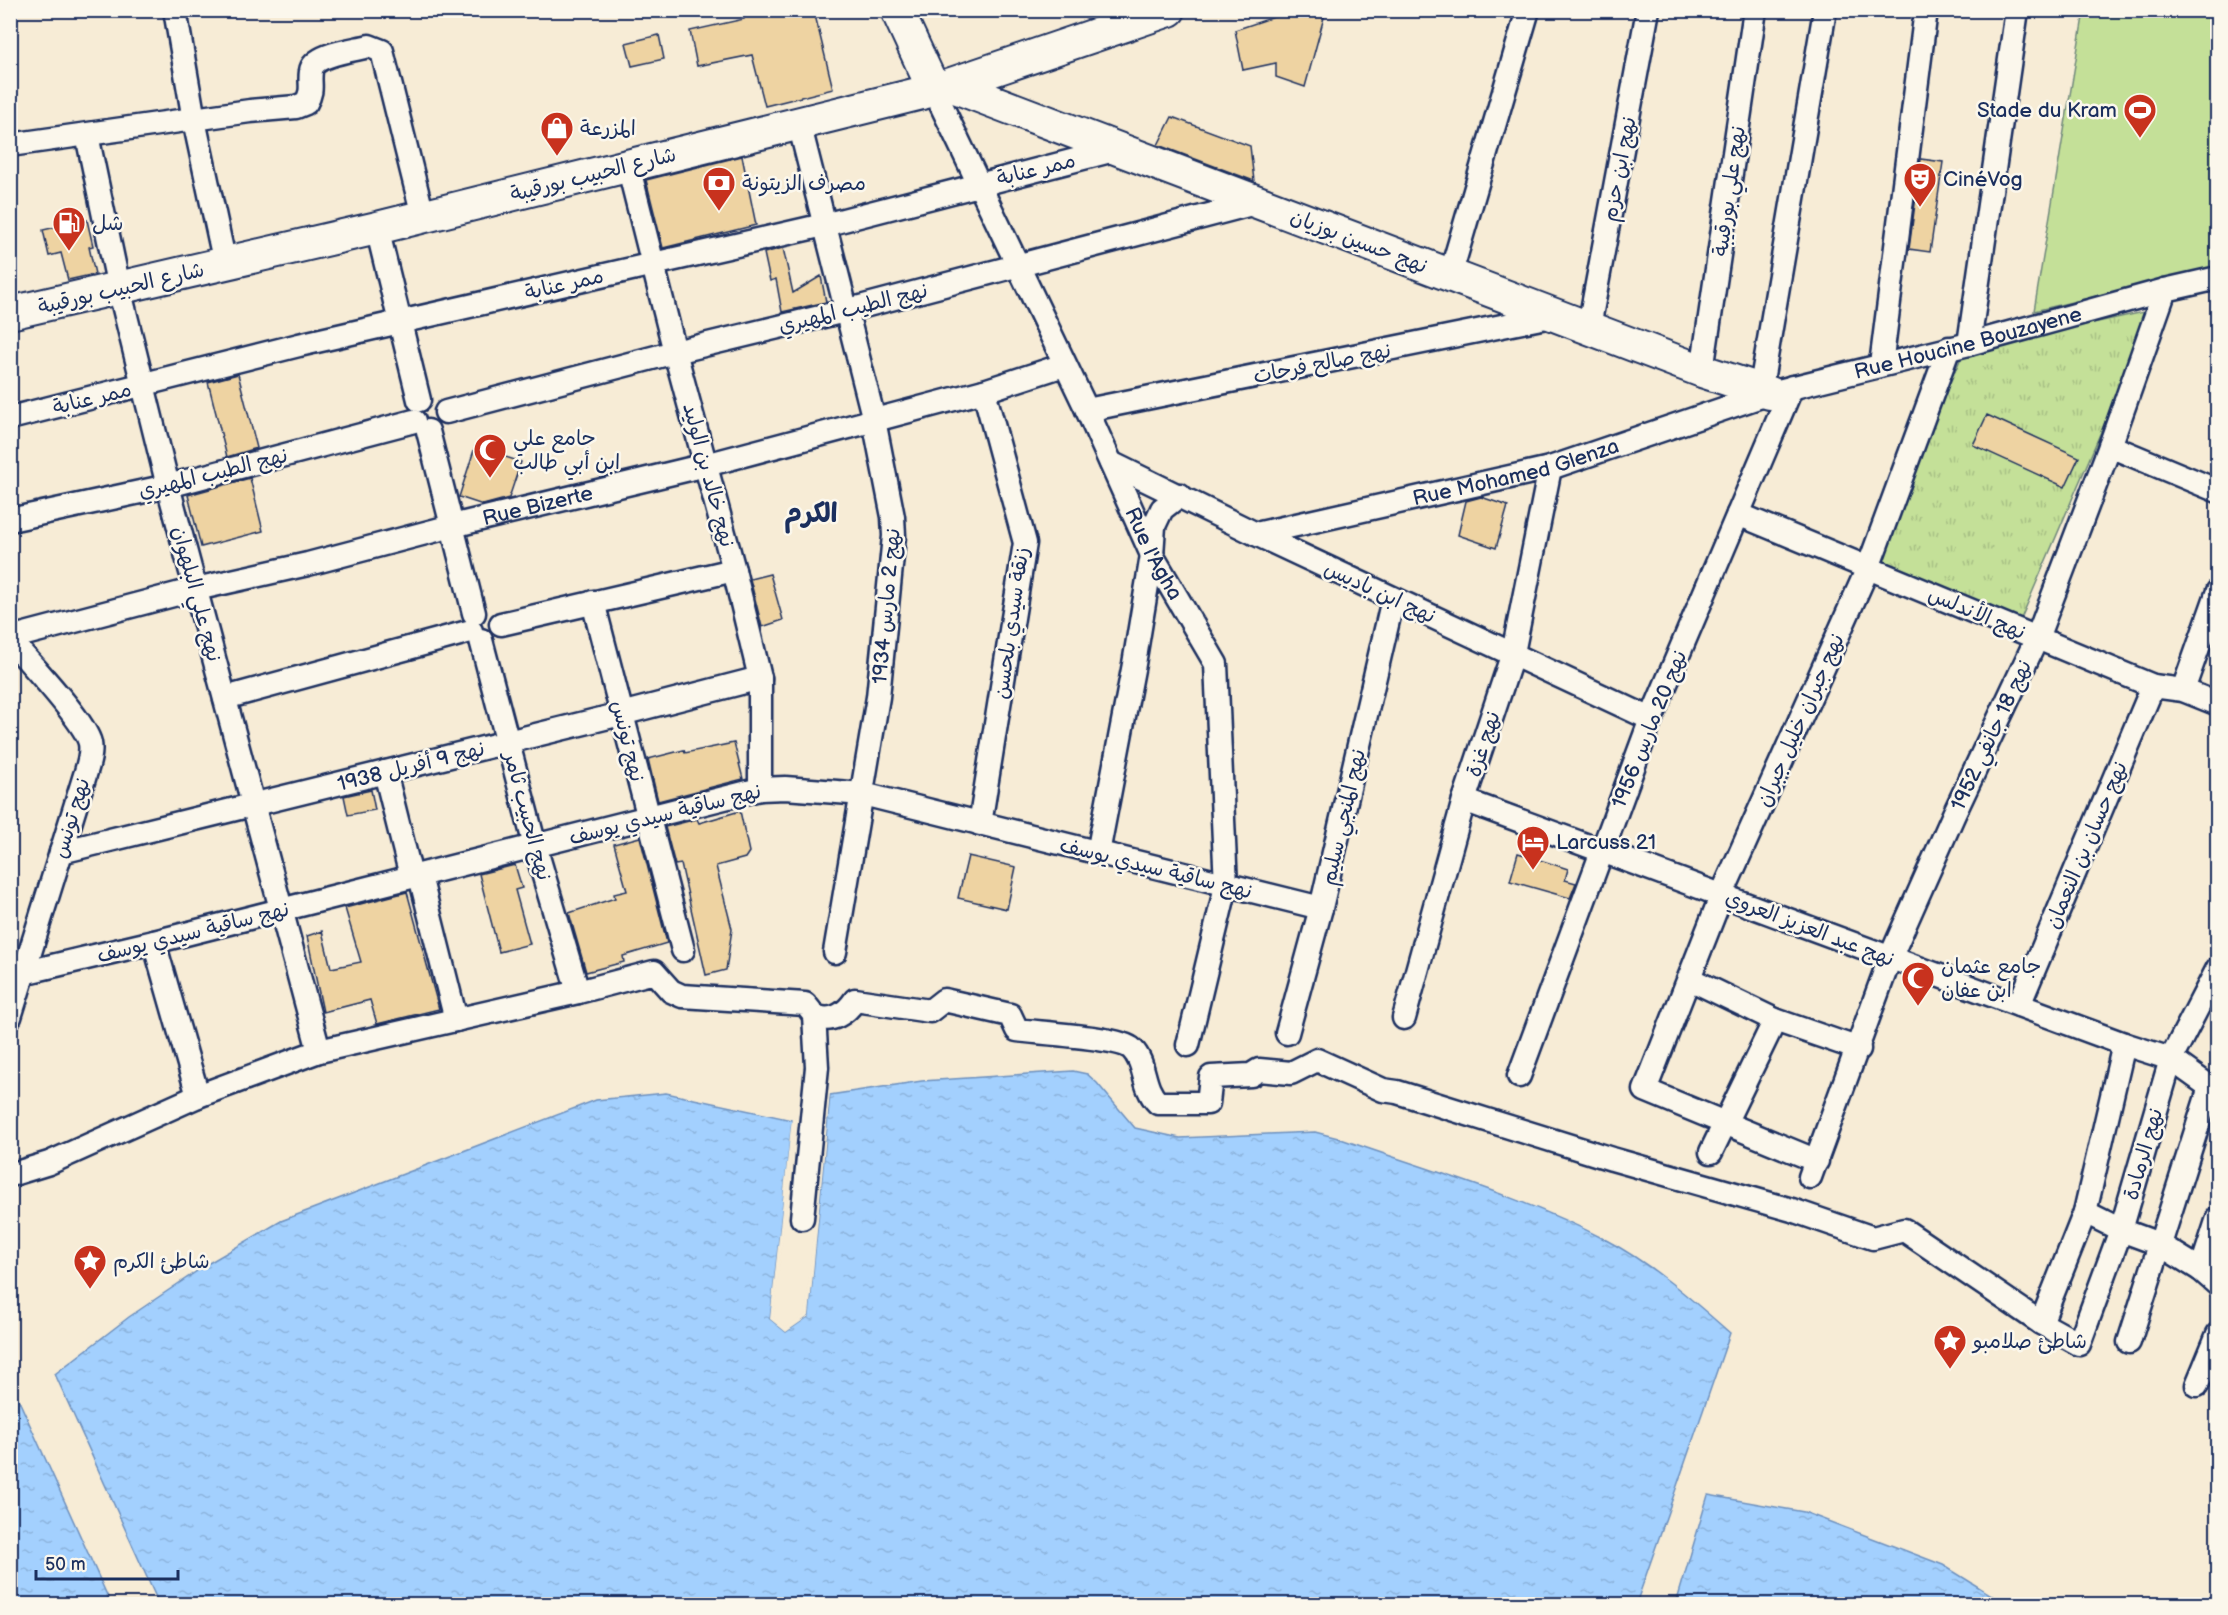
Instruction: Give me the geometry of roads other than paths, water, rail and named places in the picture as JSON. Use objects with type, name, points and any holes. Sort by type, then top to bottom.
[{"type":"main road","points":[[897,10],[942,88]]},
{"type":"main road","name":"شارع الحبيب بورقيبة","points":[[10,313],[377,228],[942,88],[1169,10]]},
{"type":"main road","name":"نهج حسين بوزيان","points":[[942,88],[1118,149],[1702,371],[1775,385]]},
{"type":"street","points":[[175,10],[194,120],[225,264]]},
{"type":"street","points":[[1450,276],[1528,10]]},
{"type":"street","name":"نهج ابن حزم","points":[[1589,327],[1648,10]]},
{"type":"street","name":"نهج علي بورقيبة","points":[[1702,371],[1755,10]]},
{"type":"street","name":"نهج 20 مارس 1956","points":[[1519,1076],[1651,719],[1738,514],[1775,385],[1824,10]]},
{"type":"street","points":[[1881,365],[1926,10]]},
{"type":"street","name":"نهج جبران خليل جبران","points":[[1726,1124],[1645,1090],[1722,894],[1868,568],[1959,346],[2017,10]]},
{"type":"street","points":[[10,145],[250,111],[296,107],[306,103],[312,92],[310,74],[312,65],[320,58],[369,46],[377,47],[382,51],[423,216]]},
{"type":"street","name":"Rue l'Agha","points":[[942,88],[979,183],[1087,410],[1152,555],[1215,664],[1226,886],[1188,1046]]},
{"type":"street","name":"نهج 2 مارس 1934","points":[[799,123],[874,420],[893,517],[894,536],[878,697],[835,952]]},
{"type":"street","name":"نهج علي البلهوان","points":[[87,135],[118,288],[168,486],[319,1051]]},
{"type":"street","name":"ممر عنابة","points":[[10,418],[399,322],[824,225],[979,183],[1118,149]]},
{"type":"street","name":"نهج خالد بن الوليد","points":[[628,165],[760,678],[760,789]]},
{"type":"street","name":"نهج الطيب المهيري","points":[[10,520],[168,486],[420,417],[430,397],[436,398],[444,406],[446,412],[675,352],[845,311],[1259,202]]},
{"type":"street","name":"نهج الحبيب ثامر","points":[[377,228],[420,417],[452,526],[476,628],[535,846],[578,992]]},
{"type":"street","points":[[2165,290],[2217,278]]},
{"type":"street","points":[[2165,290],[2217,290]]},
{"type":"street","name":"Rue Houcine Bouzayene","points":[[1775,385],[1881,365],[2165,290]]},
{"type":"street","name":"نهج 18 جانفي 1952","points":[[1726,1124],[1814,1169],[1890,958],[1954,814],[2037,638],[2110,446],[2165,290]]},
{"type":"street","name":"نهج صالح فرحات","points":[[1087,410],[1556,315]]},
{"type":"street","name":"Rue Bizerte","points":[[10,639],[196,589],[308,564],[452,526],[706,465],[984,391],[1064,365]]},
{"type":"street","name":"Rue Mohamed Glenza","points":[[1256,534],[1550,468],[1775,385]]},
{"type":"street","name":"زنقة سيدي بلحسن","points":[[980,824],[1024,543],[984,391]]},
{"type":"street","points":[[2110,446],[2217,491]]},
{"type":"street","name":"نهج ابن باديس","points":[[1111,463],[1256,534],[1651,719]]},
{"type":"street","name":"نهج غزة","points":[[1404,1018],[1464,800],[1513,653],[1550,468]]},
{"type":"street","points":[[1098,853],[1124,718],[1152,555],[1156,518],[1162,509],[1180,495]]},
{"type":"street","name":"نهج الأندلس","points":[[1738,514],[2153,686],[2183,690],[2217,704]]},
{"type":"street","points":[[225,698],[476,628],[479,610],[491,610],[500,618],[501,624],[734,570]]},
{"type":"street","points":[[2183,690],[2217,591]]},
{"type":"street","name":"نهج المنجي سليم","points":[[1287,1033],[1321,908],[1394,599]]},
{"type":"street","name":"نهج تونس","points":[[593,602],[683,950]]},
{"type":"street","name":"نهج تونس","points":[[10,639],[79,722],[90,744],[90,758],[61,852],[17,975],[10,1017]]},
{"type":"street","name":"نهج 9 أفريل 1938","points":[[61,852],[760,678]]},
{"type":"street","name":"نهج حسان بن النعمان","points":[[2019,1005],[2153,686]]},
{"type":"street","points":[[385,772],[456,1020]]},
{"type":"street","name":"نهج ساقية سيدي يوسف","points":[[17,975],[760,789],[785,788],[863,794],[1321,908]]},
{"type":"street","name":"نهج عبد العزيز العروي","points":[[1464,800],[1602,849],[2124,1044],[2171,1059],[2214,1088]]},
{"type":"street","points":[[154,942],[198,1096]]},
{"type":"street","name":"نهج الرمادة","points":[[2041,1323],[2079,1344],[2121,1230],[2171,1059],[2217,968]]},
{"type":"street","points":[[10,1175],[49,1162],[198,1096],[319,1051],[578,992],[654,972],[677,995],[806,1005],[814,1015],[817,1067],[802,1218]]},
{"type":"street","points":[[1690,979],[1774,1020],[1859,1049]]},
{"type":"street","points":[[814,1015],[836,1017],[850,1009],[857,1000],[930,1011],[944,1000],[1010,1015],[1017,1030],[1110,1040],[1131,1047],[1141,1062],[1150,1095],[1158,1103],[1208,1103],[1211,1077],[1251,1075],[1259,1070],[1291,1073],[1317,1060],[1383,1090],[1397,1092],[1501,1123],[1699,1185],[1792,1210],[1873,1238],[1904,1230],[2041,1323],[2085,1212],[2124,1044]]},
{"type":"street","points":[[1711,1152],[1774,1020]]},
{"type":"street","points":[[2129,1342],[2159,1244],[2214,1088]]},
{"type":"street","points":[[2085,1212],[2121,1230],[2159,1244],[2209,1278],[2217,1218]]},
{"type":"street","points":[[2197,1385],[2217,1334]]},
{"type":"water","points":[[1073,1071],[1087,1074],[1097,1083],[1135,1128],[1180,1138],[1315,1132],[1440,1173],[1541,1210],[1606,1240],[1638,1259],[1686,1295],[1730,1333],[1636,1604],[159,1604],[55,1374],[129,1317],[209,1263],[281,1221],[596,1100],[666,1093],[792,1120],[770,1319],[786,1332],[809,1316],[830,1095],[922,1081]]},
{"type":"water","points":[[11,1383],[111,1604],[11,1604]]},
{"type":"water","points":[[1708,1495],[1804,1512],[1943,1565],[2006,1604],[1676,1604]]},
{"type":"place","name":"Stade du Kram","points":[[2140,139]]},
{"type":"place","name":"المزرعة","points":[[557,157]]},
{"type":"place","name":"CinéVog","points":[[1920,208]]},
{"type":"place","name":"مصرف الزيتونة","points":[[719,212]]},
{"type":"place","name":"شل","points":[[69,252]]},
{"type":"place","name":"جامع علي ابن أبي طالب","points":[[490,479]]},
{"type":"place","name":"Larcuss 21","points":[[1533,871]]},
{"type":"place","name":"جامع عثمان ابن عفان","points":[[1918,1007]]},
{"type":"place","name":"شاطئ الکرم","points":[[90,1290]]},
{"type":"place","name":"شاطئ صلامبو","points":[[1950,1370]]},
{"type":"district","name":"الكرم","points":[[811,513]]}]
